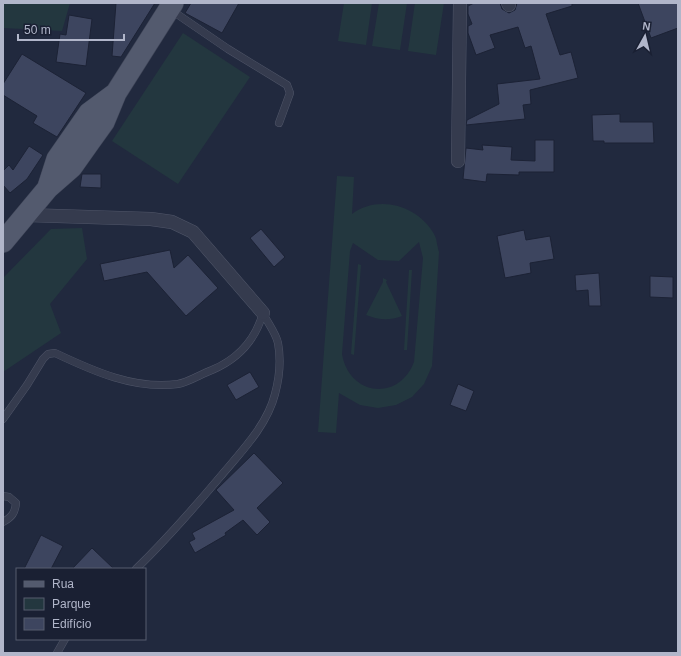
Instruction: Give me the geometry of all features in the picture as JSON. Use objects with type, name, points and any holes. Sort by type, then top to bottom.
[{"type":"main road","points":[[3,242],[48,188],[57,159],[89,113],[116,93],[171,6]]},
{"type":"street","points":[[458,161],[460,3]]},
{"type":"street","points":[[26,214],[151,219],[172,222],[193,232],[263,314]]},
{"type":"lane","points":[[171,6],[228,48],[287,85],[290,93],[279,123]]},
{"type":"lane","points":[[3,419],[48,354],[55,353],[108,376],[148,385],[179,384],[224,365],[244,349],[258,329],[263,314]]},
{"type":"lane","points":[[137,568],[164,542],[206,494],[245,447],[263,420],[275,395],[279,365],[278,342],[263,314]]},
{"type":"lane","points":[[3,496],[9,497],[16,503],[15,512],[11,518],[3,522]]},
{"type":"lane","points":[[57,653],[64,640]]},
{"type":"green space","points":[[3,3],[70,3],[62,31],[3,28]]},
{"type":"green space","points":[[344,3],[372,3],[366,45],[338,41]]},
{"type":"green space","points":[[379,3],[407,3],[400,50],[372,46]]},
{"type":"green space","points":[[415,3],[444,3],[436,55],[408,51]]},
{"type":"green space","points":[[183,33],[250,77],[178,184],[112,141]]},
{"type":"green space","points":[[337,176],[354,177],[352,214],[363,208],[374,205],[386,204],[397,206],[418,216],[427,224],[435,236],[439,252],[432,366],[424,384],[412,397],[396,405],[378,408],[360,405],[339,393],[336,433],[318,432]],"holes":[[[419,242],[423,258],[414,362],[407,375],[397,384],[386,388],[375,389],[364,386],[354,379],[346,368],[342,354],[350,251],[353,243],[378,260],[399,261]]]},
{"type":"green space","points":[[82,228],[87,259],[50,304],[61,333],[3,372],[3,278],[51,229]]},
{"type":"green space","points":[[358,264],[361,265],[354,355],[351,354]]},
{"type":"green space","points":[[409,270],[412,270],[407,350],[404,350]]},
{"type":"green space","points":[[383,278],[387,280],[386,282],[402,316],[393,319],[384,319],[366,315],[383,282]]},
{"type":"building","points":[[116,3],[155,3],[121,57],[112,56]]},
{"type":"building","points":[[191,3],[239,3],[222,33],[185,13]]},
{"type":"building","points":[[474,3],[500,3],[502,9],[509,13],[515,10],[517,3],[572,3],[572,6],[546,14],[560,55],[571,52],[578,78],[530,90],[531,104],[523,105],[525,119],[466,125],[467,120],[499,104],[497,84],[540,79],[531,46],[525,48],[518,27],[490,35],[495,48],[476,55],[468,33],[468,26],[472,24],[468,14],[468,6]]},
{"type":"building","points":[[638,3],[678,3],[678,28],[651,38]]},
{"type":"building","points":[[69,15],[92,19],[86,66],[56,62],[60,34],[66,35]]},
{"type":"building","points":[[22,54],[86,93],[57,137],[33,123],[37,116],[3,95],[3,84]]},
{"type":"building","points":[[620,114],[620,122],[653,122],[654,143],[604,143],[604,141],[593,141],[592,115]]},
{"type":"building","points":[[535,140],[554,140],[554,172],[519,172],[519,175],[487,174],[486,182],[463,179],[466,148],[483,150],[482,145],[512,147],[511,160],[535,161]]},
{"type":"building","points":[[29,146],[43,155],[27,179],[10,193],[3,185],[3,171],[9,165],[13,170]]},
{"type":"building","points":[[82,174],[101,174],[101,188],[80,187]]},
{"type":"building","points":[[261,229],[285,257],[274,267],[250,238]]},
{"type":"building","points":[[524,230],[526,240],[550,236],[554,259],[530,263],[531,273],[505,278],[497,236]]},
{"type":"building","points":[[170,250],[174,268],[188,255],[218,288],[186,316],[147,272],[104,281],[100,264]]},
{"type":"building","points":[[599,273],[601,306],[589,306],[588,290],[576,291],[575,275]]},
{"type":"building","points":[[650,276],[673,277],[673,298],[650,297]]},
{"type":"building","points":[[250,372],[259,387],[236,400],[227,385]]},
{"type":"building","points":[[458,384],[474,391],[466,411],[450,405]]},
{"type":"building","points":[[254,453],[283,483],[257,508],[270,522],[257,535],[243,520],[225,533],[226,535],[195,553],[189,542],[195,539],[192,533],[234,510],[216,490]]},
{"type":"building","points":[[41,535],[63,546],[52,568],[24,568]]},
{"type":"building","points":[[92,548],[113,568],[73,568]]}]
